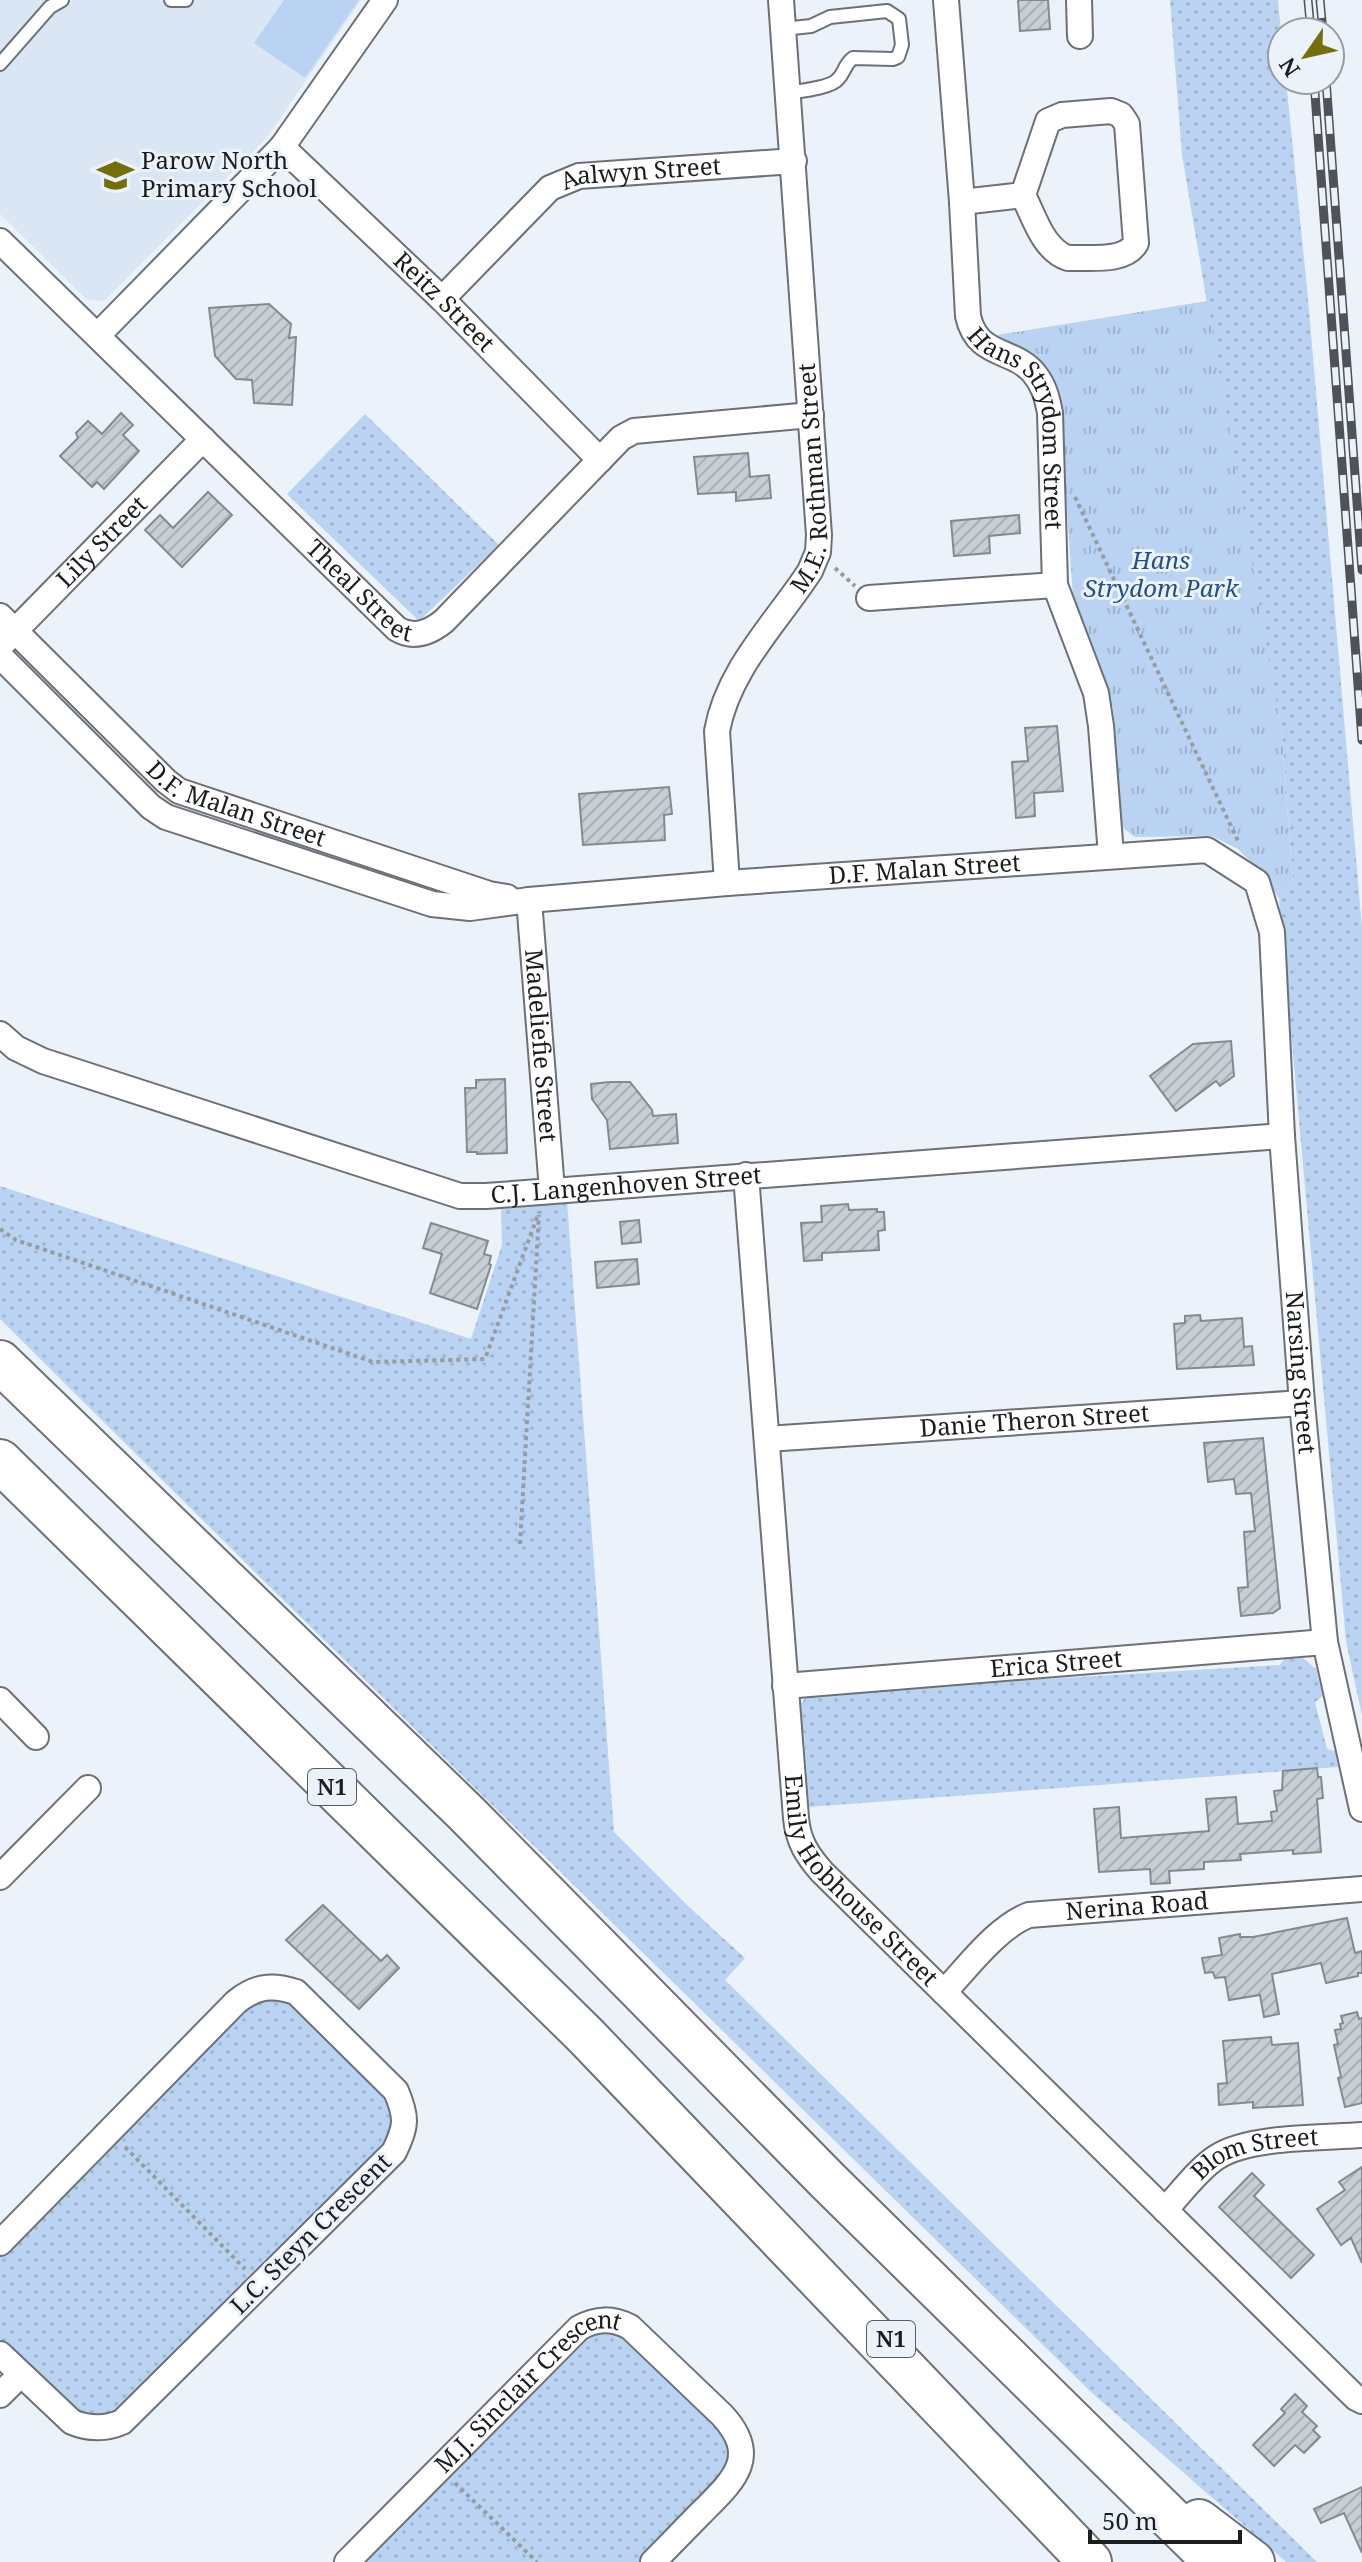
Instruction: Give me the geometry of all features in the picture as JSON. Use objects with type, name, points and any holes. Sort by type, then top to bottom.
[{"type":"highway","points":[[0,1362],[467,1814],[827,2180],[1215,2562]]},
{"type":"highway","name":"N1","points":[[0,1461],[586,2036],[662,2116],[1119,2562]]},
{"type":"highway","points":[[662,2116],[1090,2562]]},
{"type":"highway","points":[[1057,2407],[1253,2562]]},
{"type":"street","points":[[98,335],[282,147],[385,0]]},
{"type":"street","name":"M.E. Rothman Street","points":[[727,883],[717,731],[720,711],[736,675],[794,596],[818,552],[781,0]]},
{"type":"street","name":"Hans Strydom Street","points":[[946,0],[971,332],[982,342],[1032,370],[1046,391],[1050,413],[1055,585],[1096,693],[1111,855]]},
{"type":"street","points":[[1079,0],[1080,36]]},
{"type":"street","points":[[1111,111],[1124,118],[1137,231],[1136,243],[1128,252],[1068,258],[1060,255],[1049,246],[1023,195],[1044,128],[1053,117],[1111,111]]},
{"type":"street","name":"Reitz Street","points":[[282,147],[442,299],[600,460]]},
{"type":"street","name":"Aalwyn Street","points":[[442,299],[550,188],[568,179],[794,161]]},
{"type":"street","points":[[962,202],[1023,195]]},
{"type":"street","name":"Theal Street","points":[[0,241],[397,629],[407,634],[421,634],[444,621],[621,438],[634,431],[811,415]]},
{"type":"street","name":"Lily Street","points":[[5,631],[203,439]]},
{"type":"street","points":[[869,598],[1055,585]]},
{"type":"street","name":"D.F. Malan Street","points":[[5,631],[179,791],[489,894],[529,900]]},
{"type":"street","name":"D.F. Malan Street","points":[[0,656],[151,807],[169,818],[432,904],[470,908],[727,883],[1207,850],[1257,882]]},
{"type":"street","points":[[169,818],[179,791]]},
{"type":"street","name":"Narsing Street","points":[[1257,882],[1272,932],[1282,1136],[1302,1403],[1325,1642],[1362,1809]]},
{"type":"street","name":"Madeliefie Street","points":[[529,900],[552,1190]]},
{"type":"street","name":"C.J. Langenhoven Street","points":[[0,1034],[16,1048],[43,1061],[460,1196],[1282,1136]]},
{"type":"street","name":"Emily Hobhouse Street","points":[[746,1175],[798,1834],[807,1855],[1362,2401]]},
{"type":"street","name":"Danie Theron Street","points":[[767,1439],[1302,1403]]},
{"type":"street","name":"Erica Street","points":[[785,1686],[1325,1642]]},
{"type":"street","points":[[0,1700],[36,1737]]},
{"type":"street","points":[[0,1877],[88,1788]]},
{"type":"street","name":"Nerina Road","points":[[944,1992],[1002,1932],[1016,1920],[1029,1915],[1362,1889]]},
{"type":"street","name":"L.C. Steyn Crescent","points":[[0,2243],[236,2002],[259,1988],[281,1987],[296,1992],[396,2091],[404,2111],[404,2132],[394,2152],[122,2422],[111,2427],[83,2427],[72,2422],[0,2354]]},
{"type":"street","name":"Blom Street","points":[[1165,2210],[1214,2158],[1231,2149],[1249,2144],[1362,2135]]},
{"type":"street","name":"M.J. Sinclair Crescent","points":[[347,2562],[579,2328],[591,2321],[617,2321],[630,2327],[722,2415],[735,2429],[740,2442],[738,2471],[653,2562]]},
{"type":"street","points":[[0,2395],[20,2375]]},
{"type":"lane","points":[[0,64],[50,7],[62,0]]},
{"type":"lane","points":[[171,0],[186,0]]},
{"type":"lane","points":[[783,29],[811,26],[830,17],[887,11],[899,19],[902,45],[898,57],[853,58],[843,68],[838,80],[788,93]]},
{"type":"path","points":[[1070,486],[1257,882]]},
{"type":"path","points":[[818,552],[869,598]]},
{"type":"path","points":[[0,1229],[16,1240],[373,1362],[485,1359],[540,1210],[520,1544]]},
{"type":"path","points":[[110,2131],[261,2285]]},
{"type":"path","points":[[440,2468],[537,2562]]},
{"type":"shaded area","name":"Parow North Primary School","points":[[0,0],[361,0],[268,136],[104,301],[86,299],[0,214]]},
{"type":"green space","points":[[284,0],[359,0],[305,78],[254,43]]},
{"type":"green space","points":[[1170,0],[1278,0],[1280,16],[1266,16],[1266,96],[1288,96],[1362,928],[1362,1716],[1346,1641],[1279,899],[1293,883],[1282,736],[1182,155]]},
{"type":"green space","name":"Hans Strydom Park","points":[[1207,301],[1282,736],[1293,883],[1279,899],[1266,877],[1238,849],[1212,836],[1135,837],[1124,829],[1120,818],[1113,708],[1073,597],[1059,398],[1043,366],[997,335]]},
{"type":"green space","points":[[365,414],[499,545],[419,621],[287,494]]},
{"type":"green space","points":[[0,1186],[471,1339],[502,1245],[501,1208],[567,1201],[614,1832],[745,1958],[725,1980],[1317,2562],[1286,2562],[1091,2392],[0,1319]]},
{"type":"green space","points":[[1303,1658],[1316,1669],[1323,1696],[1315,1702],[1327,1749],[1335,1751],[1338,1767],[809,1807],[804,1733],[798,1729],[798,1718],[801,1704],[812,1693],[1280,1665],[1284,1659]]},
{"type":"green space","points":[[272,1997],[290,2003],[384,2094],[394,2111],[392,2138],[125,2408],[98,2419],[73,2412],[0,2339],[0,2254],[244,2007]]},
{"type":"green space","points":[[595,2332],[621,2333],[726,2435],[730,2455],[723,2478],[639,2562],[360,2562],[580,2341]]},
{"type":"building","points":[[1018,0],[1048,0],[1050,29],[1020,31]]},
{"type":"building","points":[[269,304],[291,324],[289,338],[296,337],[292,405],[254,403],[252,380],[236,379],[215,356],[209,308]]},
{"type":"building","points":[[121,413],[133,425],[123,435],[139,451],[104,489],[97,482],[92,487],[60,456],[78,438],[76,433],[88,421],[102,434]]},
{"type":"building","points":[[748,453],[750,477],[769,475],[771,498],[736,501],[736,492],[698,494],[694,457]]},
{"type":"building","points":[[208,492],[232,515],[182,567],[145,530],[160,515],[173,528]]},
{"type":"building","points":[[1019,515],[1020,533],[989,536],[990,553],[954,556],[951,521]]},
{"type":"building","points":[[1057,726],[1063,791],[1034,793],[1035,816],[1016,818],[1012,762],[1028,761],[1025,728]]},
{"type":"building","points":[[669,787],[672,814],[664,815],[665,840],[583,845],[579,794]]},
{"type":"building","points":[[1231,1041],[1234,1076],[1220,1086],[1216,1081],[1176,1111],[1150,1076],[1193,1044]]},
{"type":"building","points":[[505,1079],[507,1153],[467,1152],[465,1088],[476,1088],[476,1080]]},
{"type":"building","points":[[630,1082],[652,1110],[653,1116],[676,1114],[678,1143],[610,1149],[607,1120],[592,1099],[591,1084]]},
{"type":"building","points":[[848,1204],[849,1210],[877,1209],[877,1212],[884,1212],[885,1230],[878,1231],[879,1250],[822,1253],[822,1260],[804,1261],[801,1223],[822,1222],[821,1206]]},
{"type":"building","points":[[639,1220],[641,1242],[622,1244],[620,1222]]},
{"type":"building","points":[[431,1223],[488,1241],[484,1254],[491,1256],[491,1265],[477,1309],[430,1293],[442,1254],[423,1248]]},
{"type":"building","points":[[637,1259],[639,1284],[597,1288],[595,1262]]},
{"type":"building","points":[[1200,1315],[1201,1321],[1242,1318],[1244,1347],[1252,1346],[1254,1365],[1177,1369],[1174,1324],[1185,1323],[1185,1316]]},
{"type":"building","points":[[1263,1438],[1280,1608],[1273,1613],[1241,1616],[1238,1588],[1248,1587],[1244,1532],[1255,1531],[1251,1493],[1236,1494],[1234,1479],[1208,1482],[1204,1443]]},
{"type":"building","points":[[1317,1768],[1323,1798],[1317,1799],[1321,1852],[1293,1854],[1293,1850],[1240,1854],[1241,1860],[1204,1862],[1204,1869],[1169,1871],[1170,1883],[1151,1884],[1150,1869],[1099,1872],[1094,1809],[1119,1807],[1121,1838],[1209,1831],[1206,1799],[1236,1797],[1238,1824],[1272,1821],[1271,1812],[1277,1811],[1274,1791],[1282,1790],[1283,1771]]},
{"type":"building","points":[[323,1905],[381,1961],[387,1955],[399,1968],[359,2009],[286,1940]]},
{"type":"building","points":[[1347,1918],[1355,1953],[1362,1951],[1362,1973],[1326,1983],[1321,1963],[1272,1974],[1279,2014],[1264,2017],[1260,1995],[1229,2000],[1225,1977],[1215,1978],[1213,1972],[1205,1973],[1202,1958],[1222,1955],[1219,1938],[1240,1934],[1240,1937],[1253,1937]]},
{"type":"building","points":[[1357,2012],[1359,2019],[1362,2018],[1362,2103],[1345,2107],[1338,2078],[1341,2077],[1334,2045],[1338,2044],[1335,2030],[1341,2029],[1341,2016]]},
{"type":"building","points":[[1271,2037],[1272,2045],[1298,2043],[1303,2105],[1253,2108],[1253,2102],[1219,2105],[1218,2084],[1227,2083],[1223,2041]]},
{"type":"building","points":[[1362,2167],[1362,2263],[1351,2238],[1341,2245],[1317,2209],[1345,2190],[1339,2182]]},
{"type":"building","points":[[1252,2173],[1264,2185],[1254,2196],[1314,2255],[1291,2278],[1219,2207]]},
{"type":"building","points":[[1295,2394],[1307,2406],[1302,2412],[1317,2426],[1313,2430],[1320,2437],[1304,2453],[1295,2445],[1274,2466],[1253,2445],[1285,2413],[1281,2409]]},
{"type":"building","points":[[1362,2487],[1362,2553],[1344,2513],[1321,2523],[1314,2509]]},
{"type":"railway","points":[[1308,0],[1310,16]]},
{"type":"railway","points":[[1320,0],[1322,16]]},
{"type":"railway","points":[[1315,96],[1362,740]]},
{"type":"railway","points":[[1327,96],[1362,570]]},
{"type":"place","name":"Parow North Primary School","points":[[115,175]]}]
